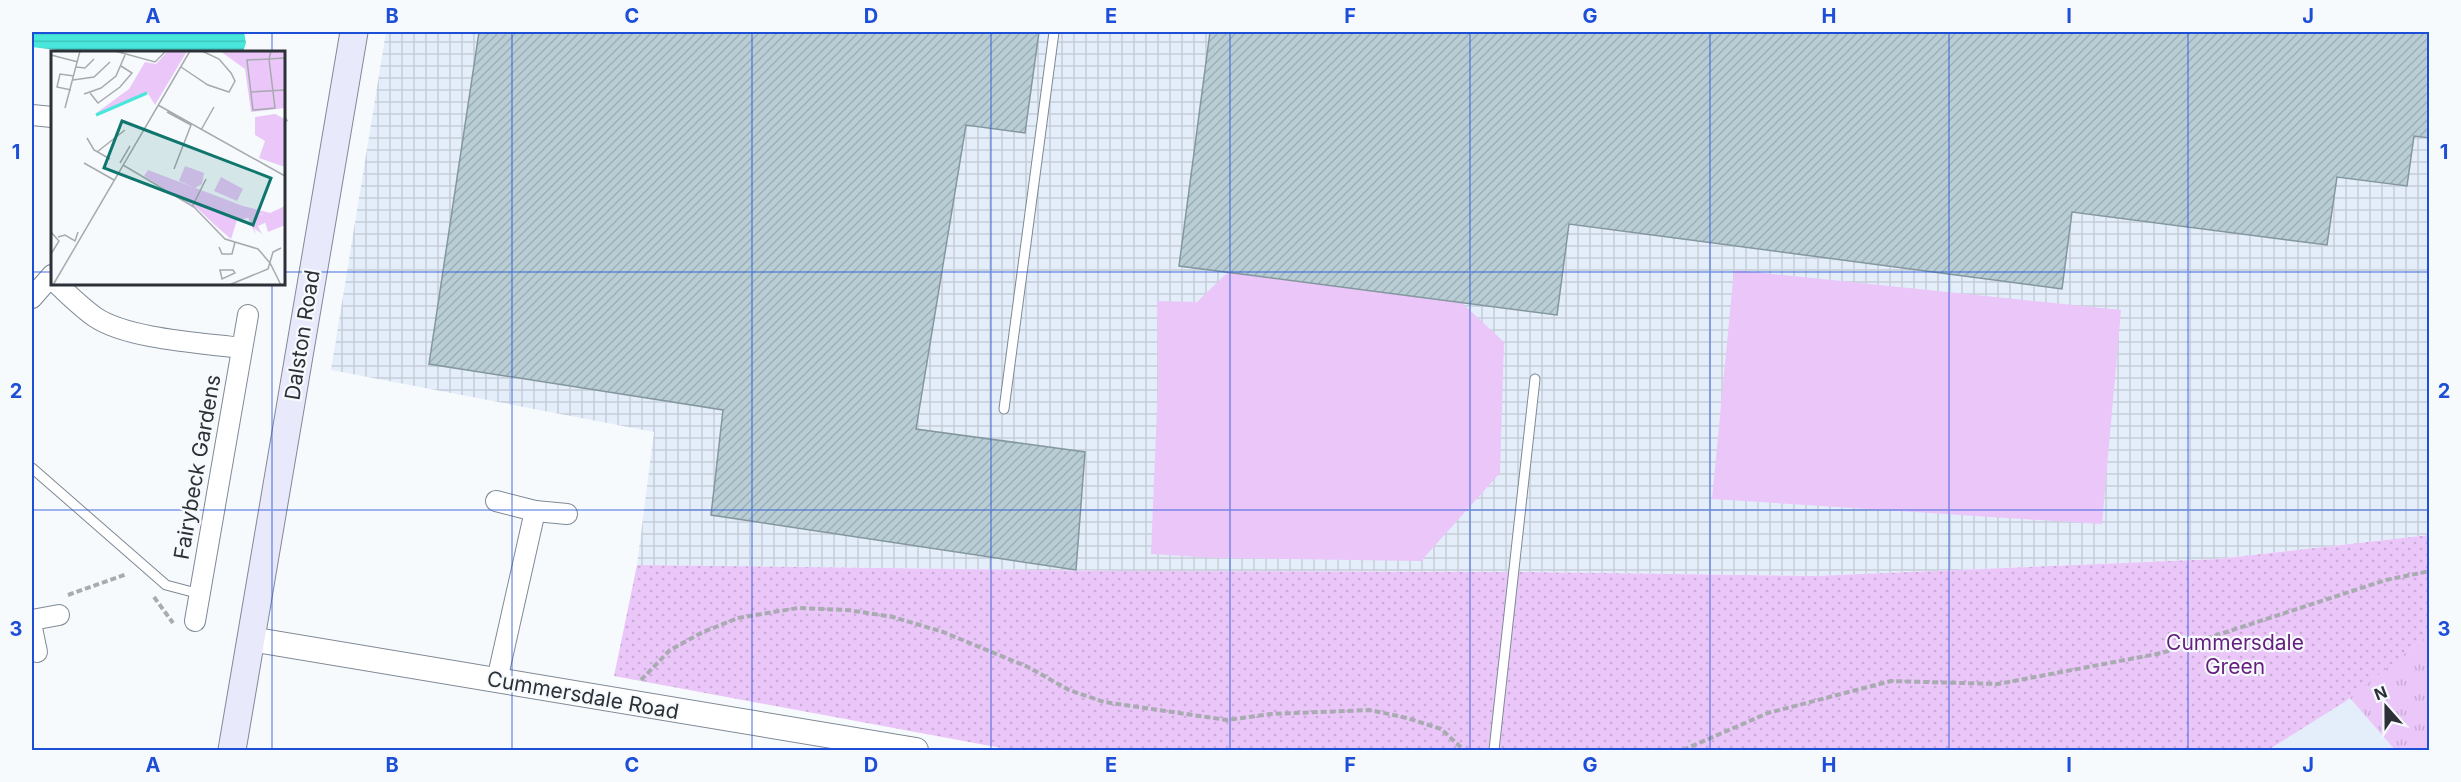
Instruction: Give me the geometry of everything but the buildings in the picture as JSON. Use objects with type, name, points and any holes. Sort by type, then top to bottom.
[{"type":"main road","name":"Dalston Road","points":[[232,750],[354,32]]},
{"type":"street","points":[[32,115],[51,117]]},
{"type":"street","name":"Fairybeck Gardens","points":[[32,298],[51,281]]},
{"type":"street","name":"Fairybeck Gardens","points":[[60,285],[97,318],[119,327],[146,336],[241,348]]},
{"type":"street","name":"Fairybeck Gardens","points":[[195,621],[248,315]]},
{"type":"street","points":[[496,501],[535,511],[567,514]]},
{"type":"street","points":[[497,680],[535,511]]},
{"type":"street","points":[[32,620],[58,615]]},
{"type":"street","points":[[32,627],[37,651]]},
{"type":"street","name":"Cummersdale Road","points":[[250,639],[916,750]]},
{"type":"lane","points":[[1004,409],[1054,32]]},
{"type":"lane","points":[[1494,750],[1535,379]]},
{"type":"lane","name":"Fairybeck Gardens","points":[[32,468],[166,585],[200,594]]},
{"type":"path","points":[[1683,750],[1768,713],[1891,681],[1998,684],[2162,653],[2386,580],[2430,571]]},
{"type":"path","points":[[58,615],[63,597],[127,574]]},
{"type":"path","points":[[630,702],[643,676],[670,650],[703,632],[738,618],[798,608],[848,610],[893,617],[943,632],[1028,667],[1069,690],[1104,702],[1227,720],[1271,714],[1370,710],[1407,718],[1441,729],[1464,750]]},
{"type":"shaded area","points":[[386,32],[2429,32],[2429,535],[2217,559],[1814,576],[637,565],[654,432],[331,370]]},
{"type":"shaded area","points":[[2349,697],[2395,750],[2268,750]]},
{"type":"green space","points":[[1734,270],[2121,310],[2102,524],[1712,499]]},
{"type":"green space","points":[[1228,272],[1462,303],[1504,342],[1500,473],[1421,561],[1215,558],[1151,554],[1158,384],[1157,301],[1197,302]]},
{"type":"green space","name":"Cummersdale Green","points":[[2429,535],[2429,634],[2346,701],[2268,750],[1012,750],[614,676],[637,565],[1814,576],[2217,559]]},
{"type":"green space","points":[[2429,634],[2429,750],[2395,750],[2349,697]]},
{"type":"water","points":[[32,32],[244,32],[246,43],[243,51],[65,51],[32,47]]}]
